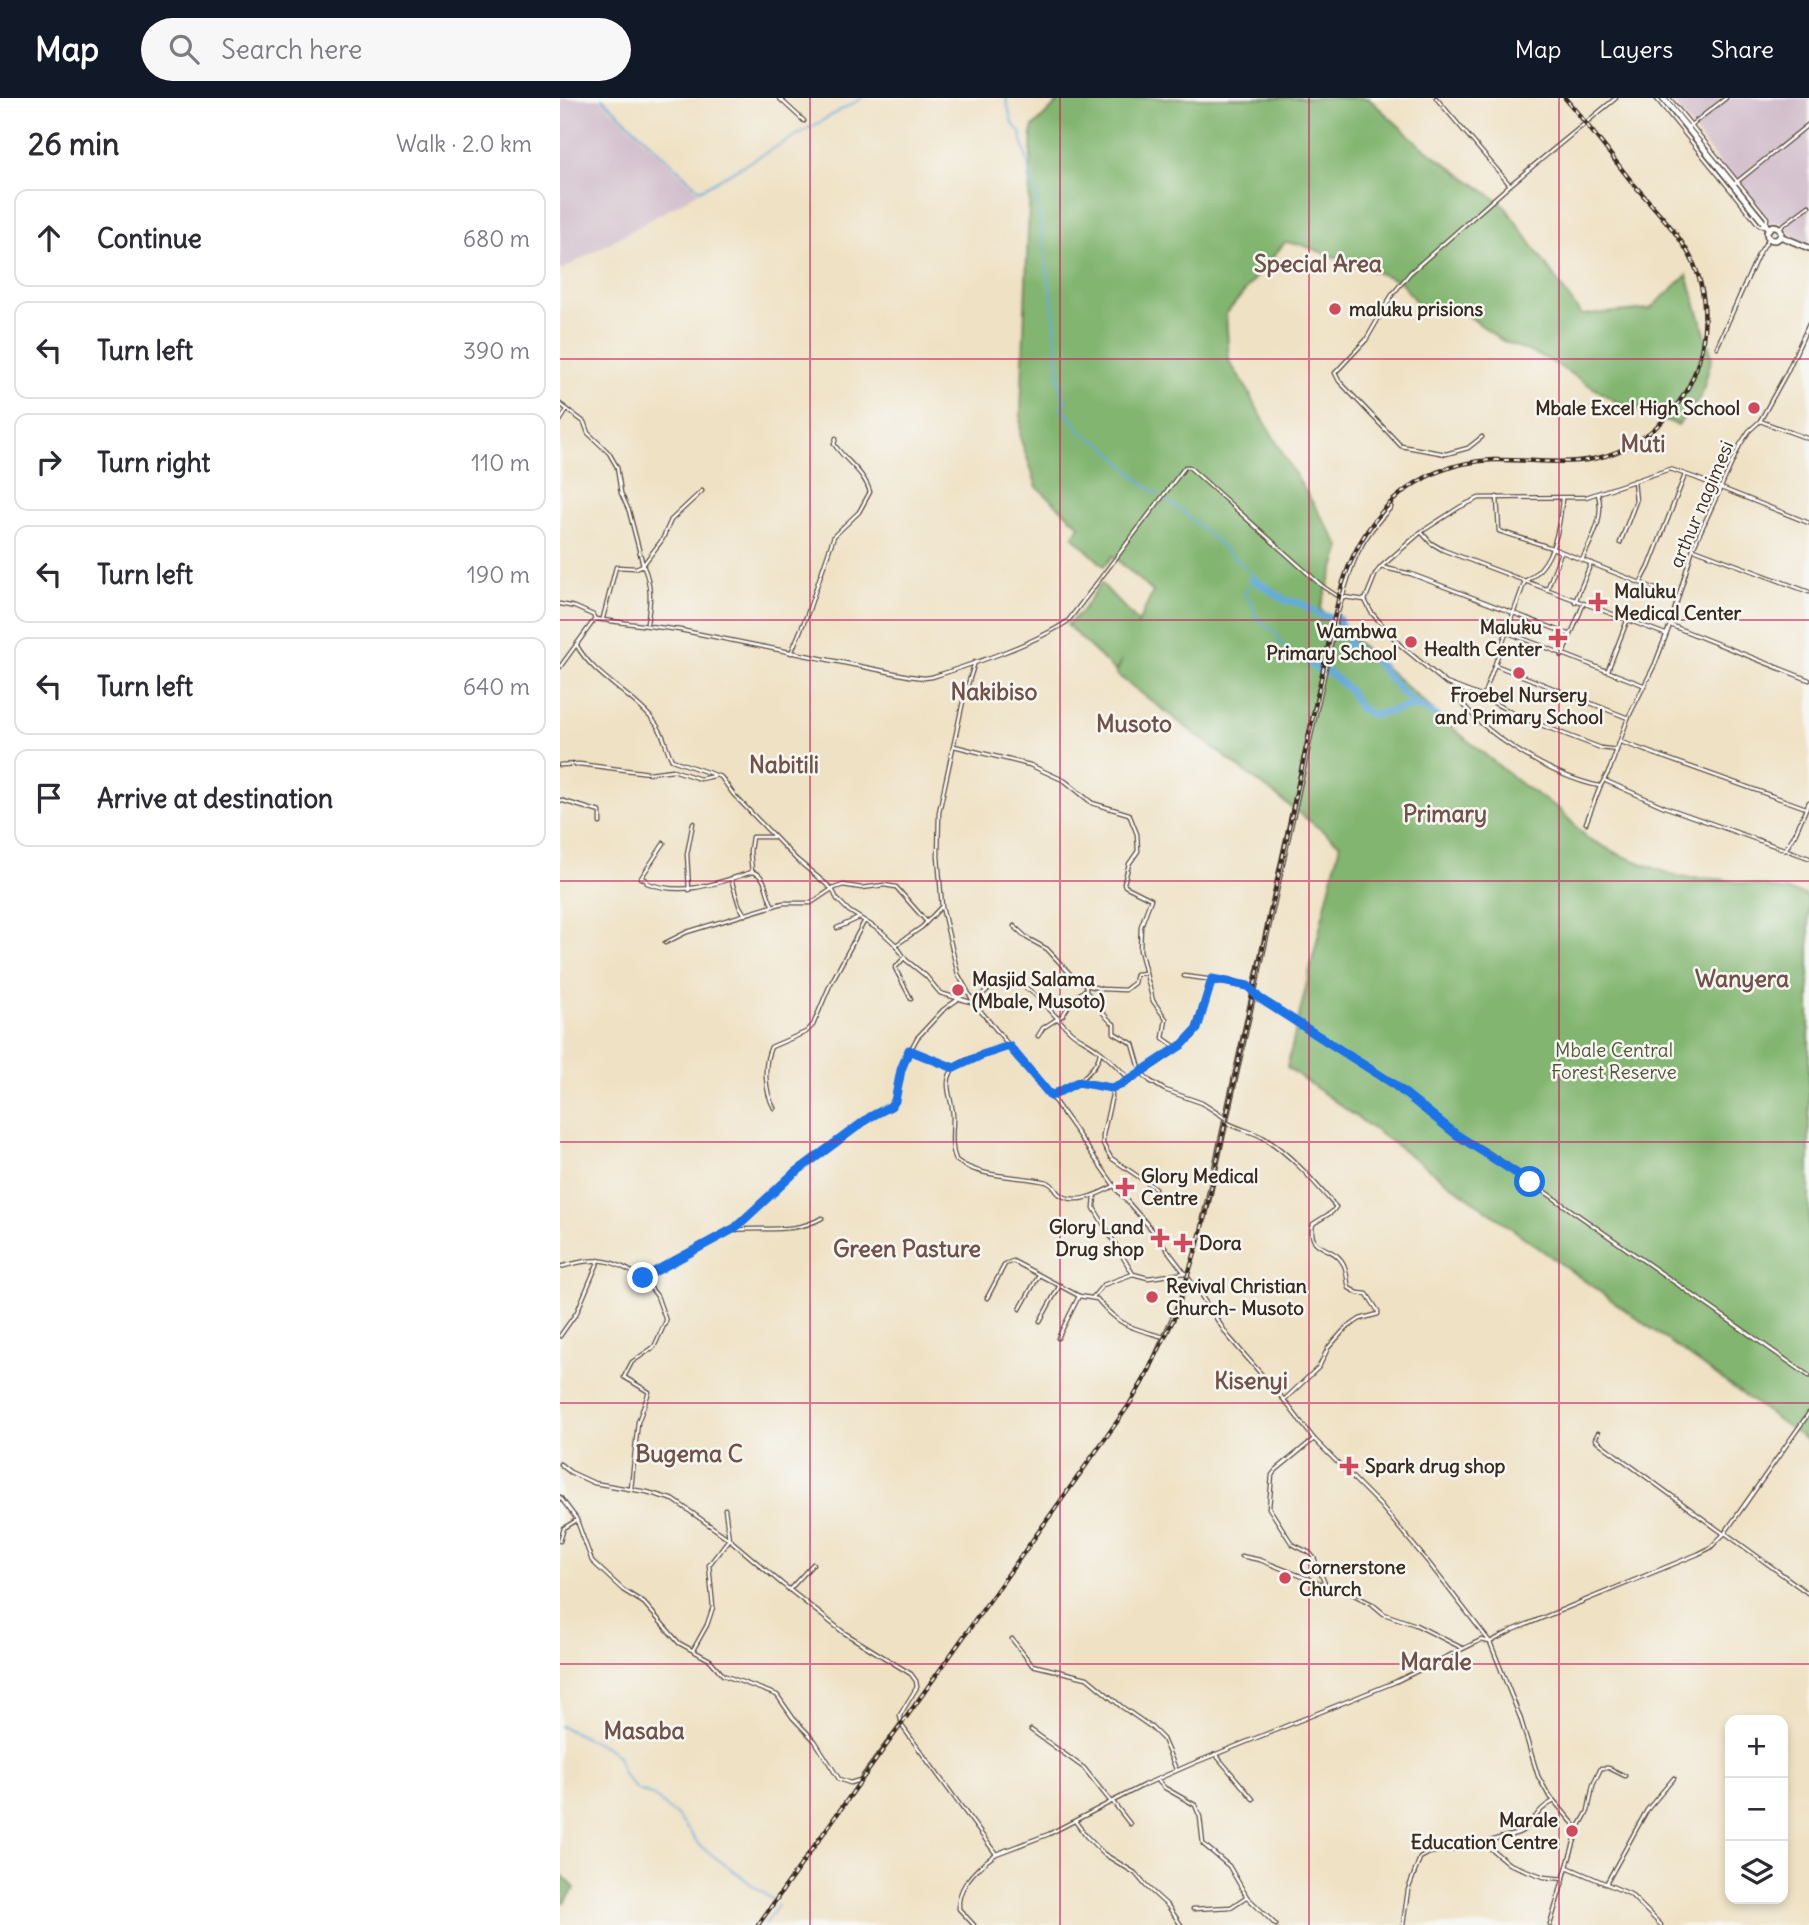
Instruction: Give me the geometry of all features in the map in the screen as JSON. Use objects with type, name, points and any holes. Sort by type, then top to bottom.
[{"type":"main road","points":[[1662,98],[1735,183],[1767,227],[1769,238],[1775,240],[1780,236]]},
{"type":"main road","points":[[1767,227],[1779,228],[1780,236]]},
{"type":"main road","points":[[1780,236],[1809,248]]},
{"type":"main road","points":[[1203,1219],[1322,675],[1349,566],[1375,522],[1390,508]]},
{"type":"street","points":[[779,98],[804,121]]},
{"type":"street","points":[[1436,98],[1510,185]]},
{"type":"street","points":[[1482,436],[1468,448],[1446,454],[1401,446],[1347,390],[1335,373],[1366,340],[1392,295],[1410,273],[1510,185],[1616,98]]},
{"type":"street","points":[[1656,98],[1759,225],[1767,227]]},
{"type":"street","points":[[1669,98],[1689,127],[1726,98]]},
{"type":"street","points":[[1735,183],[1809,124]]},
{"type":"street","points":[[1779,228],[1809,206]]},
{"type":"street","points":[[1717,347],[1754,263],[1769,238]]},
{"type":"street","name":"arthur nagimesi","points":[[1606,781],[1628,718],[1655,664],[1670,625],[1676,597],[1693,548],[1740,445],[1760,421],[1809,324]]},
{"type":"street","points":[[560,404],[584,422],[588,433],[609,453],[617,467],[621,493],[629,511],[648,578],[651,601],[647,624]]},
{"type":"street","points":[[560,421],[567,410]]},
{"type":"street","points":[[1760,421],[1809,439]]},
{"type":"street","points":[[791,653],[834,536],[859,512],[870,492],[867,483],[850,461],[839,453],[834,444],[836,438]]},
{"type":"street","points":[[560,604],[575,607],[595,618],[647,624],[924,678],[975,662],[1069,621],[1185,467],[1189,467],[1229,500],[1322,586],[1341,597],[1365,600]]},
{"type":"street","points":[[1617,750],[1601,748],[1520,717],[1483,697],[1440,680],[1410,655],[1371,612],[1365,600],[1376,573],[1421,532],[1470,502],[1497,497],[1580,498],[1670,470],[1721,487],[1809,523]]},
{"type":"street","points":[[1641,582],[1685,474]]},
{"type":"street","points":[[1620,543],[1636,501],[1634,481]]},
{"type":"street","points":[[603,618],[616,567],[636,568],[643,565],[662,540],[671,520],[702,491]]},
{"type":"street","points":[[1582,559],[1599,519],[1601,506],[1598,494]]},
{"type":"street","points":[[1497,497],[1499,531],[1582,559],[1676,597]]},
{"type":"street","points":[[1483,697],[1525,581],[1542,568],[1552,548],[1559,524],[1562,498]]},
{"type":"street","points":[[1421,532],[1438,547],[1575,602],[1665,634]]},
{"type":"street","points":[[1693,548],[1809,592]]},
{"type":"street","points":[[1548,590],[1562,552]]},
{"type":"street","points":[[1575,602],[1591,563]]},
{"type":"street","points":[[1381,567],[1411,574],[1571,635]]},
{"type":"street","points":[[1562,656],[1583,605]]},
{"type":"street","points":[[560,667],[595,618]]},
{"type":"street","points":[[1608,671],[1627,621]]},
{"type":"street","points":[[1670,625],[1809,680]]},
{"type":"street","points":[[1506,632],[1562,656],[1643,685]]},
{"type":"street","points":[[576,643],[587,663],[652,719],[666,740],[672,760],[717,775],[796,859],[832,889],[837,899],[859,918],[883,932],[904,958],[930,980],[940,993],[974,1003]]},
{"type":"street","points":[[975,662],[939,812],[937,831],[942,907],[958,974],[974,1003],[1051,1096],[1185,1273],[1228,1336],[1314,1439],[1380,1505],[1429,1562],[1490,1642],[1520,1717],[1538,1776],[1578,1829]]},
{"type":"street","points":[[1494,664],[1628,718]]},
{"type":"street","points":[[1466,691],[1462,703],[1511,747],[1539,763],[1600,787]]},
{"type":"street","points":[[1621,742],[1806,808]]},
{"type":"street","points":[[954,746],[1030,765],[1065,781],[1093,803],[1129,814],[1137,834],[1138,852],[1129,864],[1124,883],[1150,899],[1139,934],[1140,950],[1153,1001],[1166,1019],[1163,1038],[1177,1048]]},
{"type":"street","points":[[560,765],[579,764],[649,773],[673,770],[700,779],[717,775]]},
{"type":"street","points":[[1586,823],[1600,787],[1606,781],[1665,807],[1809,858]]},
{"type":"street","points":[[560,800],[600,812],[600,823]]},
{"type":"street","points":[[1785,850],[1796,834],[1809,802]]},
{"type":"street","points":[[689,890],[687,854],[693,823]]},
{"type":"street","points":[[752,872],[752,837],[774,837]]},
{"type":"street","points":[[664,843],[641,878],[647,883],[655,887],[689,890],[711,886],[752,872],[760,873],[773,906]]},
{"type":"street","points":[[731,878],[738,905],[745,915]]},
{"type":"street","points":[[665,943],[687,932],[783,903],[811,903],[843,885],[862,888],[896,887],[926,920]]},
{"type":"street","points":[[896,945],[916,932],[942,907]]},
{"type":"street","points":[[837,928],[859,918]]},
{"type":"street","points":[[774,1108],[768,1091],[768,1051],[775,1044],[806,1032],[813,1024],[864,920]]},
{"type":"street","points":[[1014,926],[1027,938],[1047,949],[1073,977],[1086,985],[1125,990],[1135,983],[1136,974],[1145,973]]},
{"type":"street","points":[[904,958],[895,968],[911,999]]},
{"type":"street","points":[[1184,976],[1248,986],[1252,992],[1392,1083],[1457,1135],[1519,1174],[1809,1376]]},
{"type":"street","points":[[1078,1082],[1111,1088],[1142,1072],[1189,1040],[1197,1029],[1212,979]]},
{"type":"street","points":[[974,1003],[982,993],[996,984],[1012,982],[1031,989],[1073,1033],[1100,1051],[1130,1079]]},
{"type":"street","points":[[1038,1036],[1044,1028],[1059,1019],[1073,999],[1085,990],[1086,985]]},
{"type":"street","points":[[1085,990],[1102,1009],[1106,1019],[1114,1024],[1114,1033],[1133,1044],[1142,1072],[1158,1086],[1202,1103],[1225,1119],[1230,1126],[1256,1134],[1277,1147],[1336,1207],[1313,1224],[1314,1241],[1317,1246],[1337,1255],[1344,1265],[1349,1287],[1358,1293],[1367,1294],[1378,1314],[1352,1322],[1328,1348],[1319,1367],[1283,1400]]},
{"type":"street","points":[[643,1278],[730,1230],[792,1175],[870,1117],[891,1106],[895,1101],[901,1070],[909,1050],[937,1016],[959,999]]},
{"type":"street","points":[[1009,1046],[954,1068],[948,1080],[953,1112],[952,1145],[957,1160],[966,1166],[1003,1176],[1047,1182],[1068,1198],[1095,1195],[1116,1185]]},
{"type":"street","points":[[909,1050],[954,1068]]},
{"type":"street","points":[[1051,1096],[1078,1082],[1100,1058],[1100,1051]]},
{"type":"street","points":[[1111,1088],[1112,1095],[1102,1135],[1104,1144],[1111,1157],[1135,1177],[1155,1188]]},
{"type":"street","points":[[1095,1195],[1094,1208],[1133,1274]]},
{"type":"street","points":[[730,1230],[791,1230],[822,1218]]},
{"type":"street","points":[[560,1336],[577,1312],[599,1260]]},
{"type":"street","points":[[560,1267],[599,1260],[621,1265],[643,1278],[657,1296],[666,1321],[654,1347],[632,1362],[624,1377],[649,1392],[638,1422],[631,1489]]},
{"type":"street","points":[[987,1297],[1008,1262],[1013,1261],[1079,1296],[1093,1297],[1105,1311],[1119,1321],[1164,1336]]},
{"type":"street","points":[[1093,1297],[1103,1284],[1133,1274],[1148,1278],[1185,1273]]},
{"type":"street","points":[[1020,1309],[1039,1275]]},
{"type":"street","points":[[1040,1321],[1060,1285]]},
{"type":"street","points":[[1058,1338],[1079,1296]]},
{"type":"street","points":[[1149,1370],[1177,1307]]},
{"type":"street","points":[[974,1925],[959,1909],[960,1898],[970,1878],[996,1854],[1042,1837],[1215,1754],[1395,1682],[1462,1648],[1481,1640],[1490,1642],[1710,1548],[1725,1534],[1809,1413]]},
{"type":"street","points":[[1598,1433],[1595,1439],[1601,1444],[1809,1594]]},
{"type":"street","points":[[1314,1439],[1272,1475],[1269,1508],[1292,1544],[1314,1558],[1326,1586]]},
{"type":"street","points":[[560,1464],[592,1483],[674,1500],[729,1539],[843,1632],[905,1669],[914,1678],[917,1687],[900,1716],[901,1724],[996,1854]]},
{"type":"street","points":[[560,1497],[577,1520],[593,1561],[623,1590],[644,1603],[680,1644],[710,1660],[723,1675],[777,1695],[793,1718],[813,1738],[839,1779],[856,1783],[862,1778],[901,1724]]},
{"type":"street","points":[[693,1650],[707,1625],[713,1607],[709,1565],[729,1539],[725,1510]]},
{"type":"street","points":[[560,1541],[564,1528],[577,1520]]},
{"type":"street","points":[[1241,1556],[1260,1560],[1352,1594],[1372,1604],[1384,1614],[1416,1625],[1462,1648]]},
{"type":"street","points":[[789,1590],[813,1564]]},
{"type":"street","points":[[1012,1639],[1032,1665],[1087,1678],[1121,1707],[1151,1727],[1163,1739],[1176,1771]]},
{"type":"street","points":[[1031,1730],[1084,1768],[1129,1824]]},
{"type":"street","points":[[1215,1754],[1253,1799]]},
{"type":"street","points":[[1550,1925],[1578,1829],[1588,1811],[1599,1770],[1609,1768],[1625,1776]]},
{"type":"street","points":[[1606,1884],[1647,1810],[1674,1778]]},
{"type":"street","points":[[1157,1780],[1165,1788],[1195,1805],[1200,1817],[1203,1844],[1229,1866],[1247,1896],[1276,1925]]},
{"type":"street","points":[[1404,1925],[1408,1890],[1420,1858],[1429,1853],[1485,1844],[1522,1831],[1538,1811],[1555,1801]]},
{"type":"street","points":[[1075,1821],[1104,1854],[1135,1873],[1168,1906],[1181,1925]]},
{"type":"street","points":[[1485,1844],[1510,1865],[1544,1877],[1564,1879]]},
{"type":"street","points":[[1566,1867],[1630,1894],[1661,1925]]},
{"type":"street","points":[[1193,1909],[1231,1908],[1247,1896]]},
{"type":"shaded area","points":[[560,98],[599,98],[699,192],[560,271]]},
{"type":"shaded area","points":[[1670,98],[1809,98],[1809,247],[1792,240],[1785,223],[1764,223]]},
{"type":"green space","name":"Mbale Central Forest Reserve","points":[[1062,98],[1368,98],[1420,145],[1504,205],[1581,315],[1650,309],[1687,275],[1712,357],[1701,397],[1678,425],[1615,401],[1547,359],[1501,340],[1463,312],[1419,306],[1400,281],[1302,245],[1285,242],[1226,314],[1229,361],[1341,548],[1320,609],[1455,730],[1521,784],[1559,809],[1587,838],[1620,855],[1670,874],[1687,878],[1720,879],[1789,891],[1805,895],[1809,899],[1809,1442],[1287,1067],[1340,844],[1116,674],[1122,660],[1115,671],[1067,625],[1082,611],[1101,583],[1138,622],[1137,626],[1153,592],[1113,556],[1104,566],[1073,537],[1080,526],[1037,487],[1020,437],[1032,128]]},
{"type":"green space","points":[[560,1873],[575,1888],[564,1903],[560,1901]]},
{"type":"waterway","points":[[602,98],[700,190],[862,98]]},
{"type":"waterway","points":[[1006,98],[1012,123],[1020,132],[1035,191],[1054,311],[1059,380],[1066,400],[1061,408],[1075,422],[1079,431],[1105,446],[1142,483],[1159,495]]},
{"type":"waterway","points":[[1164,499],[1183,512],[1252,573],[1254,578],[1244,595],[1251,600],[1256,617],[1277,634],[1279,641],[1300,661],[1309,662]]},
{"type":"waterway","points":[[1253,579],[1287,601],[1300,603],[1320,615],[1338,618],[1351,648],[1367,655],[1409,698],[1437,717]]},
{"type":"waterway","points":[[1309,662],[1320,671],[1330,673],[1349,690],[1360,708],[1373,715],[1414,706],[1418,708]]},
{"type":"waterway","points":[[560,1726],[606,1747],[618,1756],[622,1772],[636,1789],[653,1796],[678,1817],[700,1846],[774,1901]]},
{"type":"waterway","points":[[765,1925],[778,1905]]},
{"type":"railway","points":[[758,1925],[1129,1405],[1175,1316],[1207,1207],[1339,596],[1360,543],[1392,501],[1437,472],[1463,464],[1493,460],[1568,462],[1606,456],[1642,438],[1662,422],[1689,386],[1701,350],[1704,330],[1702,291],[1690,256],[1662,217],[1565,98]]},
{"type":"place","name":"maluku prisions","points":[[1335,309]]},
{"type":"place","name":"Mbale Excel High School","points":[[1754,408]]},
{"type":"place","name":"Maluku Medical Center","points":[[1598,602]]},
{"type":"place","name":"Maluku Health Center","points":[[1558,638]]},
{"type":"place","name":"Wambwa Primary School","points":[[1411,642]]},
{"type":"place","name":"Froebel Nursery and Primary School","points":[[1519,673]]},
{"type":"place","name":"Masjid Salama (Mbale, Musoto)","points":[[958,990]]},
{"type":"place","name":"Glory Medical Centre","points":[[1125,1187]]},
{"type":"place","name":"Glory Land Drug shop","points":[[1160,1238]]},
{"type":"place","name":"Dora","points":[[1183,1243]]},
{"type":"place","name":"Revival Christian Church- Musoto","points":[[1152,1297]]},
{"type":"place","name":"Spark drug shop","points":[[1349,1466]]},
{"type":"place","name":"Cornerstone Church","points":[[1285,1578]]},
{"type":"place","name":"Marale Education Centre","points":[[1572,1831]]},
{"type":"district","name":"Special Area","points":[[1318,264]]},
{"type":"district","name":"Muti","points":[[1643,444]]},
{"type":"district","name":"Nakibiso","points":[[994,692]]},
{"type":"district","name":"Musoto","points":[[1134,724]]},
{"type":"district","name":"Nabitili","points":[[784,765]]},
{"type":"district","name":"Primary","points":[[1445,814]]},
{"type":"district","name":"Wanyera","points":[[1742,979]]},
{"type":"district","name":"Green Pasture","points":[[907,1249]]},
{"type":"district","name":"Kisenyi","points":[[1251,1381]]},
{"type":"district","name":"Bugema C","points":[[689,1454]]},
{"type":"district","name":"Marale","points":[[1436,1662]]},
{"type":"district","name":"Masaba","points":[[644,1731]]},
{"type":"route","points":[[643,1278],[648,1278],[669,1263],[735,1228],[792,1175],[870,1117],[891,1106],[897,1096],[901,1070],[909,1050],[954,1068],[1009,1046],[1051,1096],[1078,1082],[1111,1088],[1125,1083],[1189,1040],[1197,1029],[1212,979],[1248,986],[1259,998],[1392,1083],[1457,1135],[1489,1153],[1530,1182]]}]
